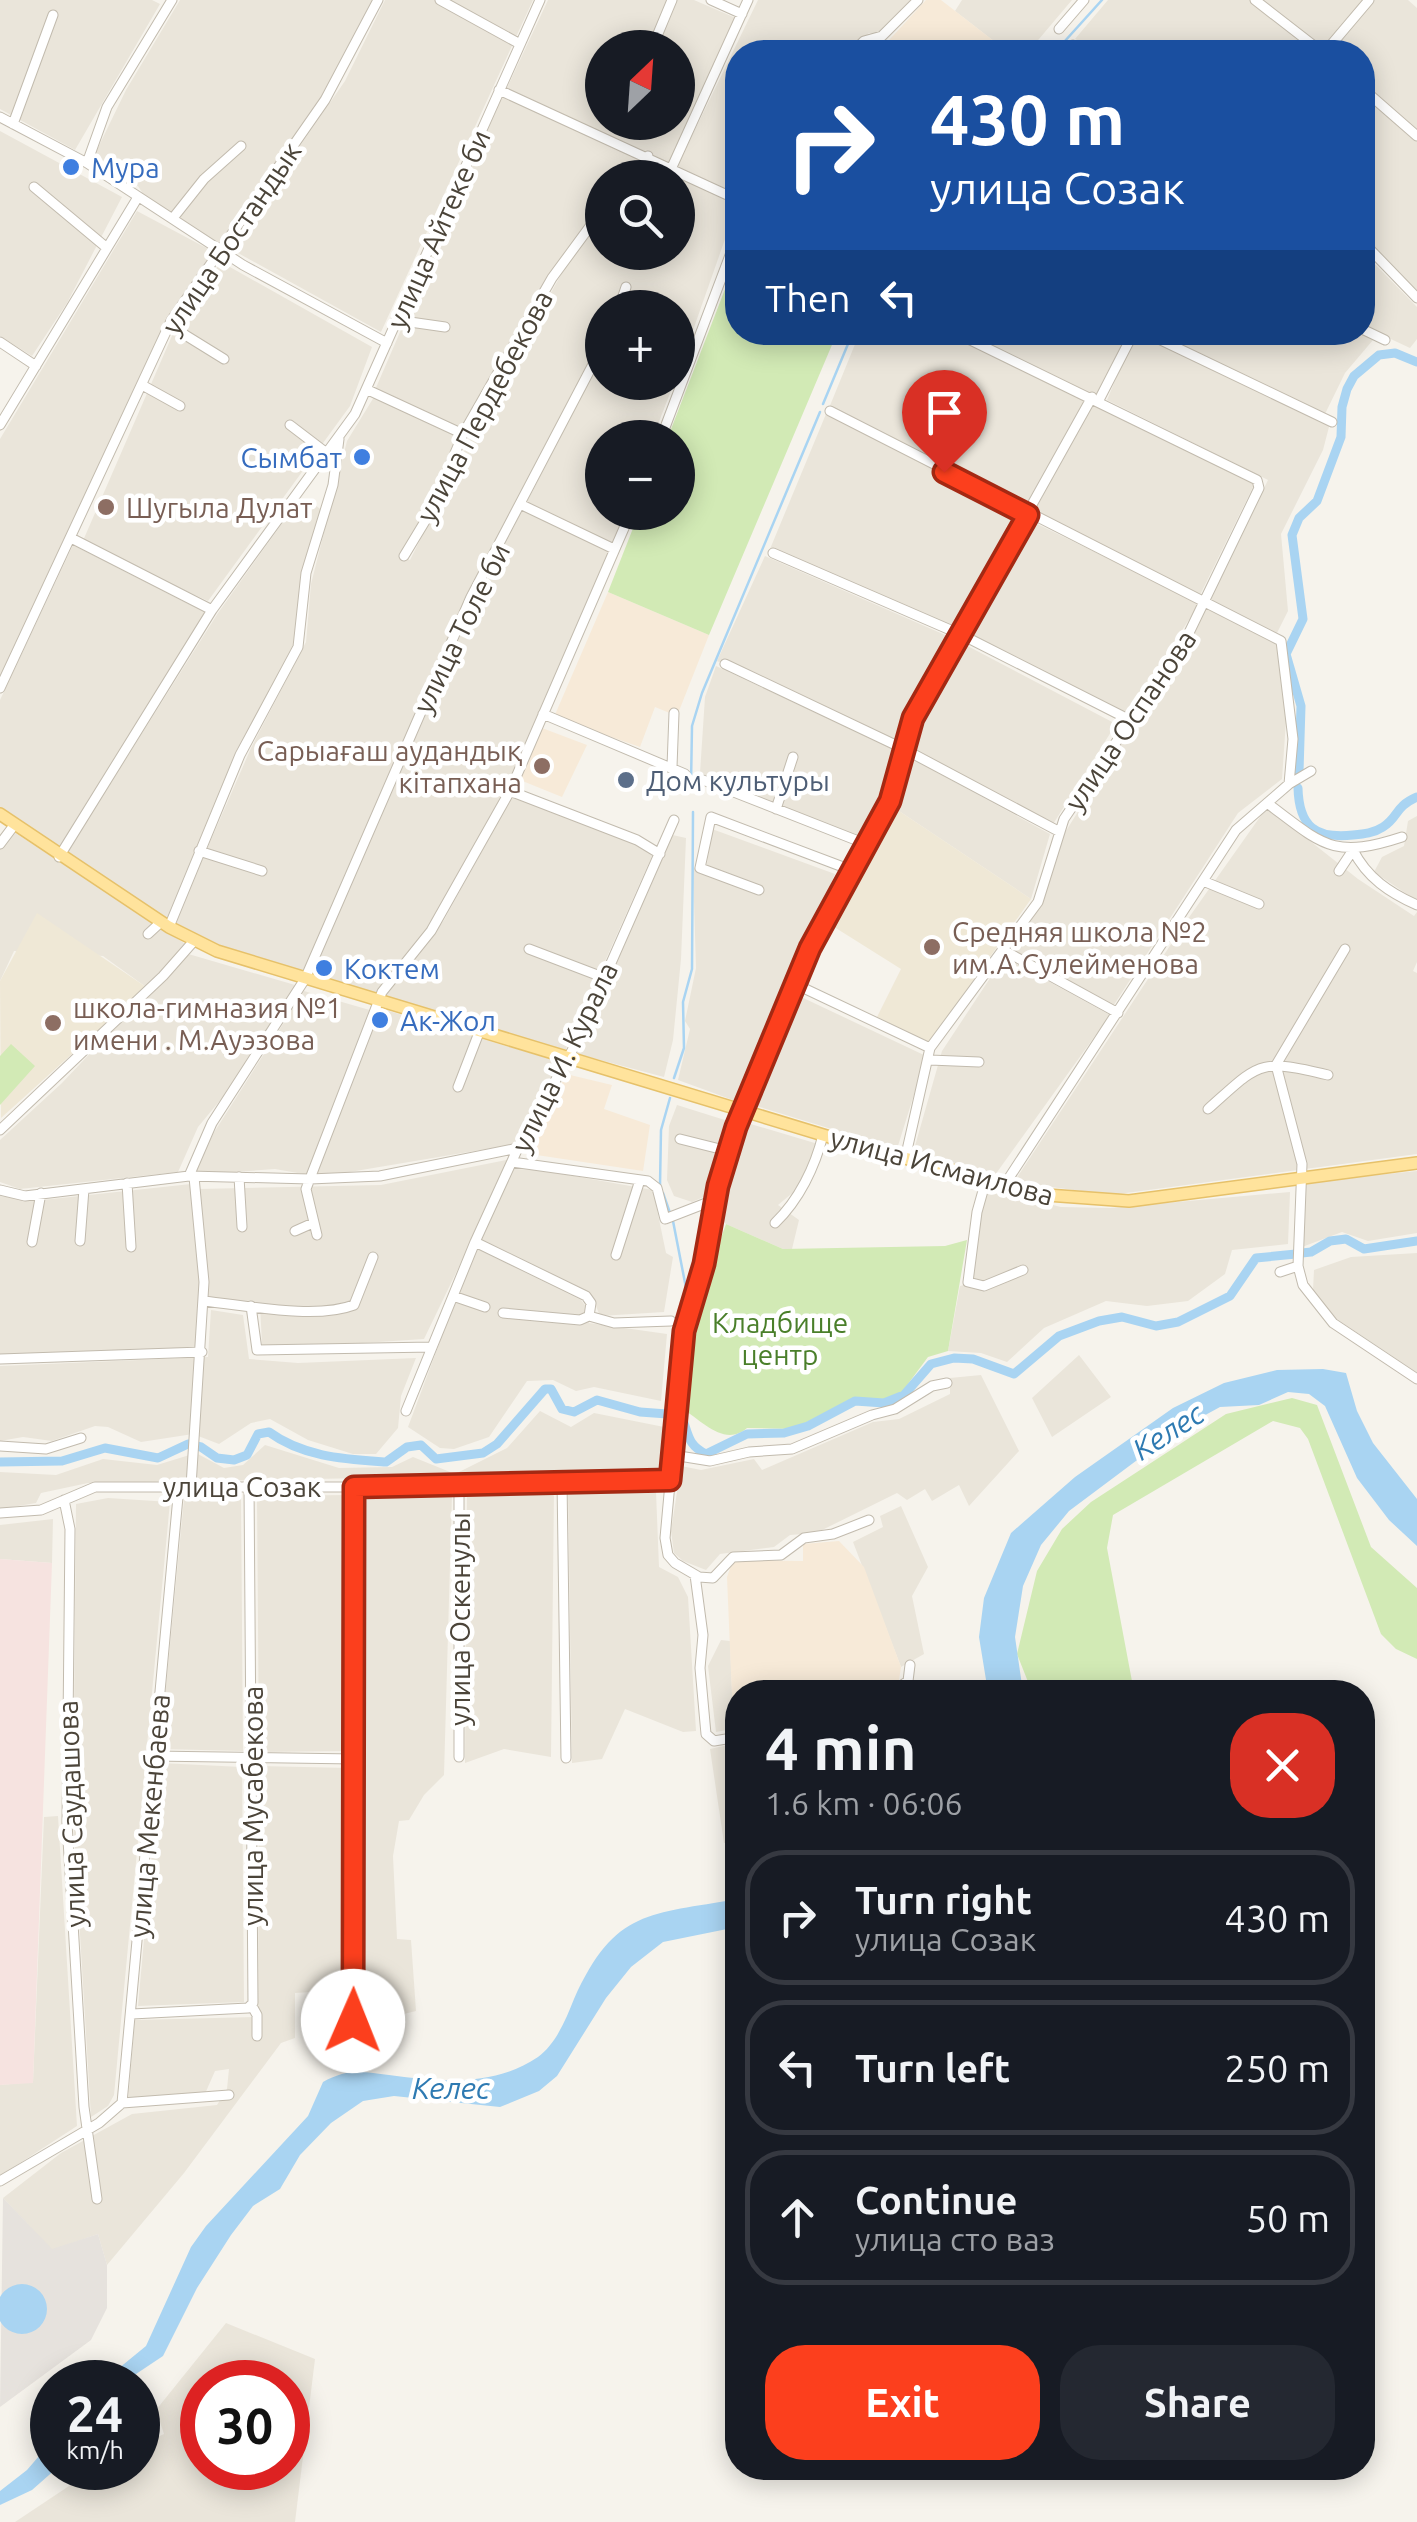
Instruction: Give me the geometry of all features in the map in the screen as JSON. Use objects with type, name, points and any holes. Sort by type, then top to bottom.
[{"type":"main road","name":"улица Исмаилова","points":[[0,814],[59,857],[193,942],[823,1135],[986,1180],[1084,1200],[1148,1205],[1300,1177],[1417,1163]]},
{"type":"street","points":[[87,162],[107,108],[172,0]]},
{"type":"street","name":"улица Бостандык","points":[[0,688],[169,324],[333,88],[378,0]]},
{"type":"street","points":[[440,0],[520,44]]},
{"type":"street","name":"улица Айтеке би","points":[[59,857],[212,610],[328,454],[368,390],[540,0]]},
{"type":"street","points":[[660,30],[672,0]]},
{"type":"street","points":[[712,0],[742,14]]},
{"type":"street","points":[[730,40],[748,0]]},
{"type":"street","points":[[864,40],[882,36],[918,0]]},
{"type":"street","points":[[1060,29],[1084,0]]},
{"type":"street","points":[[1256,0],[1308,40]]},
{"type":"street","points":[[1334,40],[1370,0]]},
{"type":"street","points":[[13,124],[53,15]]},
{"type":"street","points":[[675,160],[725,51]]},
{"type":"street","points":[[499,90],[657,160]]},
{"type":"street","points":[[1375,99],[1417,136]]},
{"type":"street","points":[[0,117],[87,162],[218,250],[387,344]]},
{"type":"street","points":[[173,218],[204,179],[241,146]]},
{"type":"street","points":[[645,160],[648,156]]},
{"type":"street","points":[[695,178],[725,194]]},
{"type":"street","points":[[34,188],[107,248]]},
{"type":"street","points":[[0,426],[138,197]]},
{"type":"street","name":"улица Пердебекова","points":[[404,556],[430,514],[464,434],[552,278],[585,233]]},
{"type":"street","points":[[1375,254],[1417,298]]},
{"type":"street","points":[[668,420],[725,268]]},
{"type":"street","points":[[396,320],[445,327]]},
{"type":"street","points":[[169,324],[224,359]]},
{"type":"street","points":[[1375,335],[1385,340]]},
{"type":"street","points":[[0,342],[36,366]]},
{"type":"street","points":[[981,345],[1095,399]]},
{"type":"street","points":[[869,1520],[832,1534],[804,1538],[781,1555],[733,1557],[713,1578],[694,1575],[672,1561],[666,1546],[684,1331],[704,1264],[714,1200],[728,1152],[826,912],[897,784],[913,718],[1126,345]]},
{"type":"street","points":[[1171,345],[1332,422]]},
{"type":"street","name":"улица Толе би","points":[[192,1486],[204,1302],[192,1176],[212,1123],[305,979],[470,597],[585,381]]},
{"type":"street","points":[[142,385],[180,406]]},
{"type":"street","points":[[368,390],[464,434]]},
{"type":"street","name":"улица Оспанова","points":[[930,1048],[1038,902],[1060,832],[1074,802],[1157,685],[1205,604],[1259,484],[1095,399]]},
{"type":"street","points":[[830,412],[1280,641],[1293,739],[1289,784]]},
{"type":"street","points":[[290,425],[328,454]]},
{"type":"street","points":[[148,934],[165,925],[240,755],[298,647],[306,573],[333,486],[339,437]]},
{"type":"street","points":[[522,505],[614,549]]},
{"type":"street","points":[[317,1234],[306,1192],[380,1000],[436,923],[510,791],[623,530]]},
{"type":"street","points":[[71,538],[212,610]]},
{"type":"street","points":[[773,554],[962,635],[1130,720]]},
{"type":"street","points":[[725,664],[904,749],[1060,832]]},
{"type":"street","points":[[543,714],[684,774]]},
{"type":"street","points":[[672,767],[674,714]]},
{"type":"street","points":[[776,809],[793,756]]},
{"type":"street","points":[[1004,1184],[1236,830],[1289,784],[1311,771]]},
{"type":"street","points":[[703,780],[866,844]]},
{"type":"street","points":[[510,791],[637,840],[660,854]]},
{"type":"street","points":[[1267,803],[1315,840],[1353,850],[1402,837]]},
{"type":"street","points":[[759,890],[700,868],[711,817],[851,870]]},
{"type":"street","name":"улица И. Курала","points":[[406,1411],[475,1242],[518,1148],[568,1056],[674,820]]},
{"type":"street","points":[[0,844],[14,824]]},
{"type":"street","points":[[1340,872],[1353,850]]},
{"type":"street","points":[[1353,850],[1360,864],[1385,889],[1417,906]]},
{"type":"street","points":[[199,851],[262,871]]},
{"type":"street","points":[[1203,882],[1260,904]]},
{"type":"street","points":[[1,1124],[162,976],[193,942]]},
{"type":"street","points":[[530,948],[604,978]]},
{"type":"street","points":[[1345,949],[1276,1065],[1302,1164],[1298,1266],[1304,1285],[1327,1317],[1417,1379]]},
{"type":"street","points":[[1004,951],[1118,1014]]},
{"type":"street","points":[[794,984],[930,1048],[905,1159]]},
{"type":"street","points":[[458,1088],[480,1030]]},
{"type":"street","points":[[930,1060],[979,1062]]},
{"type":"street","points":[[1208,1109],[1250,1070],[1276,1065],[1328,1075]]},
{"type":"street","points":[[774,1223],[797,1196],[823,1135]]},
{"type":"street","points":[[680,1139],[728,1152]]},
{"type":"street","points":[[0,1190],[19,1196],[192,1176],[310,1180],[380,1176],[518,1148]]},
{"type":"street","points":[[512,1162],[640,1180],[657,1188],[672,1217],[714,1200]]},
{"type":"street","points":[[239,1178],[242,1227]]},
{"type":"street","points":[[616,1255],[640,1180]]},
{"type":"street","points":[[986,1180],[969,1241],[970,1284],[984,1286],[1023,1270]]},
{"type":"street","points":[[127,1184],[131,1247]]},
{"type":"street","points":[[80,1241],[84,1189]]},
{"type":"street","points":[[32,1242],[41,1193]]},
{"type":"street","points":[[295,1230],[313,1223]]},
{"type":"street","points":[[475,1242],[586,1296],[591,1303],[589,1316]]},
{"type":"street","points":[[204,1302],[318,1310],[349,1308],[354,1305],[357,1276],[373,1257]]},
{"type":"street","points":[[1280,1272],[1298,1266]]},
{"type":"street","points":[[453,1296],[485,1306]]},
{"type":"street","points":[[251,1306],[256,1350],[432,1347]]},
{"type":"street","points":[[503,1313],[525,1318],[580,1320],[589,1316],[614,1322],[671,1322]]},
{"type":"street","points":[[0,1359],[202,1352]]},
{"type":"street","points":[[673,1455],[710,1460],[792,1449],[895,1409],[932,1386],[947,1383]]},
{"type":"street","points":[[0,1446],[46,1449],[81,1438]]},
{"type":"street","name":"улица Созак","points":[[0,1513],[41,1510],[95,1487],[354,1487],[670,1480]]},
{"type":"street","points":[[562,1481],[566,1758]]},
{"type":"street","name":"улица Оскенулы","points":[[458,1757],[460,1482]]},
{"type":"street","name":"улица Мекенбаева","points":[[122,2103],[180,1486]]},
{"type":"street","name":"улица Мусабекова","points":[[249,1486],[252,2006],[257,2015],[257,2036]]},
{"type":"street","points":[[353,2021],[354,1487]]},
{"type":"street","name":"улица Саудашова","points":[[64,1500],[70,1528],[67,1824],[87,2129],[97,2198]]},
{"type":"street","points":[[694,1575],[702,1621],[700,1668],[706,1734],[714,1741],[725,1739]]},
{"type":"street","points":[[908,1680],[910,1665]]},
{"type":"street","points":[[152,1756],[355,1759]]},
{"type":"street","points":[[132,2014],[252,2006]]},
{"type":"street","points":[[0,2181],[110,2116],[122,2103],[229,2095]]},
{"type":"shaded area","points":[[0,0],[152,0],[160,4],[75,150],[0,109]]},
{"type":"shaded area","points":[[180,0],[374,0],[336,78],[217,245],[143,194],[138,186],[92,160],[126,90]]},
{"type":"shaded area","points":[[385,0],[533,0],[381,332],[229,248],[345,81]]},
{"type":"shaded area","points":[[548,0],[694,0],[738,19],[695,111],[695,30],[585,30],[585,126],[506,90]]},
{"type":"shaded area","points":[[758,0],[914,0],[881,36],[869,33],[862,40],[739,40]]},
{"type":"shaded area","points":[[926,0],[941,0],[993,40],[889,40]]},
{"type":"shaded area","points":[[962,0],[1072,0],[1038,40],[992,40],[955,11]]},
{"type":"shaded area","points":[[1108,0],[1250,0],[1300,40],[1077,40]]},
{"type":"shaded area","points":[[1263,0],[1364,0],[1328,40],[1313,40]]},
{"type":"shaded area","points":[[1374,0],[1408,0],[1417,8],[1417,132],[1375,96],[1375,40],[1339,40]]},
{"type":"shaded area","points":[[725,68],[725,196],[695,181],[695,160],[680,160],[690,140],[695,140],[695,130]]},
{"type":"shaded area","points":[[502,96],[585,134],[585,140],[599,140],[638,158],[585,160],[585,231],[550,275],[463,434],[375,390]]},
{"type":"shaded area","points":[[1375,104],[1417,140],[1417,290],[1375,249]]},
{"type":"shaded area","points":[[0,131],[122,197],[67,303],[32,356],[0,336]]},
{"type":"shaded area","points":[[617,140],[681,140],[672,160],[661,160]]},
{"type":"shaded area","points":[[695,185],[725,199],[725,239],[695,325],[695,290],[585,290],[585,383],[451,637],[302,974],[193,940],[173,927],[251,748],[306,642],[311,584],[347,441],[374,397],[462,439],[406,558],[410,560],[476,428],[568,262],[585,242],[585,270],[695,270]]},
{"type":"shaded area","points":[[137,211],[214,252],[170,315],[0,682],[0,439]]},
{"type":"shaded area","points":[[221,262],[372,347],[350,406],[208,601],[82,543],[178,322]]},
{"type":"shaded area","points":[[1375,264],[1417,307],[1417,339],[1410,348],[1375,332]]},
{"type":"shaded area","points":[[855,345],[971,345],[1087,400],[1023,511],[829,408]]},
{"type":"shaded area","points":[[988,345],[1123,345],[1096,396]]},
{"type":"shaded area","points":[[1130,345],[1161,345],[1330,423],[1323,450],[1281,534],[1288,611],[1274,639],[1208,603],[1268,480],[1107,400]]},
{"type":"shaded area","points":[[1174,345],[1369,345],[1345,373],[1324,416]]},
{"type":"shaded area","points":[[585,388],[585,400],[667,400],[660,420],[585,420],[585,530],[619,530],[613,545],[526,504]]},
{"type":"shaded area","points":[[1092,403],[1255,483],[1199,597],[1032,516]]},
{"type":"shaded area","points":[[826,414],[1023,515],[955,631],[770,549]]},
{"type":"shaded area","points":[[298,501],[310,501],[324,512],[302,590],[296,640],[168,923],[64,857],[218,613]]},
{"type":"shaded area","points":[[523,508],[610,549],[506,792],[433,928],[373,998],[308,980],[466,623]]},
{"type":"shaded area","points":[[1029,520],[1200,603],[1123,720],[964,637]]},
{"type":"shaded area","points":[[73,545],[206,613],[58,852],[0,812],[0,700]]},
{"type":"shaded area","points":[[765,556],[952,638],[904,718],[897,746],[717,661]]},
{"type":"shaded area","points":[[608,592],[709,635],[677,716],[655,707],[640,747],[554,717]]},
{"type":"shaded area","points":[[1207,606],[1277,643],[1287,706],[1282,779],[1238,813],[1110,1011],[1007,952],[1041,904],[1064,834]]},
{"type":"shaded area","points":[[960,642],[1116,724],[1050,829],[906,749],[912,723]]},
{"type":"shaded area","points":[[716,666],[899,752],[894,776],[860,838],[700,773],[705,697]]},
{"type":"shaded area","points":[[542,728],[587,745],[562,797],[520,780]]},
{"type":"shaded area","points":[[905,755],[1050,834],[1031,899],[896,809]]},
{"type":"shaded area","points":[[512,796],[635,841],[652,856],[564,1053],[382,1000],[444,920]]},
{"type":"shaded area","points":[[1267,807],[1358,879],[1414,916],[1417,912],[1417,962],[1413,971],[1417,973],[1417,1154],[1111,1195],[1014,1182],[1185,923]]},
{"type":"shaded area","name":"Средняя школа №2 им.А.Сулейменова","points":[[896,809],[1031,899],[929,1043],[877,1017],[901,969],[831,925]]},
{"type":"shaded area","points":[[1417,816],[1417,901],[1374,872],[1382,857],[1404,846],[1408,821]]},
{"type":"shaded area","points":[[712,829],[835,874],[741,1103],[678,1080],[690,1029],[685,1021],[696,968],[693,868],[706,870]]},
{"type":"shaded area","points":[[14,832],[187,945],[146,987],[103,956],[14,951],[0,981],[0,849]]},
{"type":"shaded area","points":[[668,834],[686,838],[681,959],[673,1040],[664,1077],[574,1053]]},
{"type":"shaded area","name":"школа-гимназия №1 имени . М.Ауэзова","points":[[37,913],[146,987],[1,1118],[0,981]]},
{"type":"shaded area","points":[[185,953],[295,985],[242,1074],[198,1127],[178,1172],[20,1189],[0,1182],[0,1140],[62,1083]]},
{"type":"shaded area","points":[[1004,957],[1110,1015],[995,1175],[913,1153],[942,1051]]},
{"type":"shaded area","points":[[304,991],[373,1011],[309,1175],[275,1169],[194,1175],[213,1134]]},
{"type":"shaded area","points":[[797,995],[926,1056],[897,1149],[753,1105]]},
{"type":"shaded area","points":[[379,1008],[563,1063],[516,1144],[314,1178]]},
{"type":"shaded area","points":[[566,1074],[612,1085],[604,1109],[650,1125],[643,1171],[530,1154]]},
{"type":"shaded area","points":[[677,1105],[728,1121],[706,1196],[692,1202],[674,1196],[667,1180],[669,1126]]},
{"type":"shaded area","points":[[744,1122],[818,1144],[796,1190],[778,1205],[799,1220],[792,1249],[783,1249],[726,1224],[716,1214]]},
{"type":"shaded area","points":[[511,1159],[424,1339],[301,1347],[262,1345],[260,1304],[206,1298],[198,1189],[381,1185]]},
{"type":"shaded area","points":[[513,1169],[540,1170],[653,1190],[666,1253],[673,1257],[664,1312],[600,1316],[594,1301],[477,1243]]},
{"type":"shaded area","points":[[1417,1171],[1417,1233],[1368,1241],[1342,1232],[1302,1247],[1306,1182]]},
{"type":"shaded area","points":[[191,1184],[199,1273],[200,1349],[0,1355],[0,1196],[33,1201]]},
{"type":"shaded area","points":[[983,1188],[1061,1207],[1110,1208],[1290,1192],[1288,1244],[1232,1250],[1225,1274],[1188,1301],[1147,1306],[1106,1301],[1044,1328],[1007,1362],[981,1353],[948,1351],[960,1286],[971,1283]]},
{"type":"shaded area","points":[[475,1248],[581,1300],[587,1308],[589,1323],[667,1334],[661,1401],[594,1387],[576,1391],[553,1380],[527,1381],[489,1437],[454,1449],[440,1448],[408,1427]]},
{"type":"shaded area","points":[[1417,1253],[1417,1373],[1334,1317],[1313,1290],[1314,1270],[1351,1257]]},
{"type":"shaded area","points":[[211,1310],[243,1315],[249,1359],[298,1363],[416,1358],[401,1396],[398,1428],[376,1454],[353,1454],[308,1440],[270,1419],[251,1423],[219,1444],[193,1434],[141,1442],[108,1427],[95,1426],[52,1441],[23,1437],[0,1441],[0,1366],[208,1357]]},
{"type":"shaded area","points":[[1079,1355],[1111,1397],[1052,1437],[1032,1398]]},
{"type":"shaded area","points":[[981,1375],[1019,1451],[969,1506],[959,1485],[932,1501],[925,1489],[907,1500],[897,1493],[816,1533],[790,1535],[774,1547],[720,1554],[706,1570],[674,1553],[671,1531],[681,1466],[701,1470],[754,1459],[762,1470],[873,1422],[899,1419],[950,1394],[950,1378]]},
{"type":"shaded area","points":[[540,1411],[571,1427],[594,1413],[664,1427],[660,1473],[88,1483],[41,1493],[36,1503],[0,1509],[0,1472],[56,1475],[103,1459],[157,1465],[196,1453],[224,1468],[243,1465],[265,1445],[339,1468],[392,1467],[413,1457],[455,1474],[507,1448]]},
{"type":"shaded area","points":[[554,1490],[551,1757],[504,1749],[465,1763],[467,1491]]},
{"type":"shaded area","points":[[568,1491],[656,1492],[659,1567],[678,1577],[688,1597],[696,1731],[683,1732],[625,1709],[602,1759],[572,1763]]},
{"type":"shaded area","points":[[452,1494],[444,1775],[424,1795],[409,1820],[399,1821],[393,1856],[397,1939],[411,1940],[416,2011],[363,2024],[362,1495]]},
{"type":"shaded area","points":[[348,1495],[346,1751],[259,1752],[257,1496]]},
{"type":"shaded area","points":[[108,1498],[170,1502],[114,2095],[108,2106],[91,2117],[73,1818],[76,1504]]},
{"type":"shaded area","points":[[241,1498],[243,1751],[160,1749],[184,1499]]},
{"type":"shaded area","points":[[901,1506],[928,1567],[912,1596],[924,1654],[901,1667],[853,1542],[883,1527],[880,1516]]},
{"type":"shaded area","points":[[53,1519],[52,1563],[0,1559],[0,1525]]},
{"type":"shaded area","points":[[839,1541],[864,1567],[901,1667],[899,1680],[731,1680],[727,1577],[733,1560],[803,1561],[803,1544]]},
{"type":"shaded area","points":[[0,1559],[52,1563],[33,2083],[0,2085]]},
{"type":"shaded area","points":[[721,1640],[730,1641],[732,1680],[725,1680],[725,1730],[716,1732],[708,1666]]},
{"type":"shaded area","points":[[725,1746],[725,1843],[724,1843],[710,1749]]},
{"type":"shaded area","points":[[160,1763],[242,1767],[244,2002],[138,2006]]},
{"type":"shaded area","points":[[259,1766],[349,1768],[345,1990],[295,1993],[295,2038],[281,2043],[184,2173],[107,2265],[98,2234],[52,2250],[3,2198],[61,2153],[132,2114],[217,2105],[227,2089],[229,2069],[215,2071],[204,2096],[128,2100],[135,2020],[258,2017]]},
{"type":"shaded area","points":[[58,1816],[77,2126],[0,2176],[0,2085],[33,2082],[44,1817]]},
{"type":"shaded area","points":[[3,2198],[52,2249],[98,2234],[107,2265],[107,2308],[91,2340],[64,2360],[30,2360],[30,2385],[0,2407]]},
{"type":"shaded area","points":[[226,2323],[315,2359],[310,2400],[310,2360],[196,2360]]},
{"type":"shaded area","points":[[180,2380],[180,2490],[299,2490],[295,2522],[15,2522],[63,2490],[160,2490],[160,2436],[164,2434],[160,2405]]},
{"type":"green space","points":[[725,289],[725,345],[832,345],[709,635],[608,592],[632,530],[695,530],[695,420],[675,420],[682,400],[695,400],[695,367]]},
{"type":"green space","points":[[11,1044],[35,1066],[0,1105],[0,1056]]},
{"type":"green space","name":"Кладбище центр","points":[[726,1224],[783,1249],[945,1246],[967,1240],[948,1351],[928,1357],[902,1392],[882,1401],[852,1399],[793,1429],[747,1428],[731,1435],[714,1430],[683,1409],[692,1319]]},
{"type":"green space","points":[[1292,1398],[1317,1405],[1371,1547],[1417,1588],[1417,1659],[1396,1649],[1381,1634],[1308,1439],[1300,1428],[1273,1421],[1113,1515],[1107,1548],[1132,1680],[1027,1680],[1017,1654],[1037,1571],[1062,1529],[1091,1502],[1226,1414]]},
{"type":"water","name":"Келес","points":[[1277,1370],[1346,1373],[1357,1411],[1373,1443],[1417,1499],[1417,1546],[1389,1520],[1357,1478],[1325,1406],[1309,1394],[1288,1392],[1259,1405],[1220,1407],[1176,1431],[1069,1511],[1041,1545],[1023,1586],[1015,1637],[1021,1680],[986,1680],[979,1637],[984,1598],[1011,1533],[1075,1477],[1173,1408],[1224,1383]]},
{"type":"water","name":"Келес","points":[[725,1901],[725,1929],[663,1942],[631,1967],[606,1998],[557,2076],[539,2091],[500,2107],[394,2096],[363,2101],[331,2123],[300,2155],[280,2189],[253,2206],[231,2235],[197,2288],[163,2356],[157,2360],[129,2360],[146,2346],[191,2247],[308,2116],[323,2082],[356,2072],[466,2080],[521,2067],[550,2045],[589,1969],[605,1947],[638,1921]]},
{"type":"water","points":[[13,2286],[31,2286],[45,2300],[45,2318],[31,2332],[13,2332],[-1,2318],[-1,2300]]},
{"type":"water","points":[[30,2467],[32,2490],[0,2505],[0,2491]]},
{"type":"waterway","points":[[1066,40],[1102,0]]},
{"type":"waterway","points":[[823,404],[848,345]]},
{"type":"waterway","points":[[1299,772],[1301,706],[1286,654],[1303,619],[1292,535],[1299,518],[1317,501],[1341,437],[1342,407],[1354,376],[1379,355],[1395,353],[1417,362]]},
{"type":"waterway","points":[[691,784],[692,726],[702,693],[820,412]]},
{"type":"waterway","points":[[1298,788],[1302,812],[1312,828],[1340,836],[1380,829],[1404,804],[1417,797]]},
{"type":"waterway","points":[[674,1078],[684,1048],[683,1002],[692,969],[693,812]]},
{"type":"waterway","points":[[660,1185],[661,1130],[670,1098]]},
{"type":"waterway","points":[[663,1193],[670,1213]]},
{"type":"waterway","points":[[673,1221],[687,1293]]},
{"type":"waterway","points":[[1302,1253],[1346,1239],[1364,1249],[1417,1241]]},
{"type":"waterway","points":[[0,1462],[62,1461],[105,1448],[158,1458],[188,1444],[217,1458],[234,1460],[247,1455],[258,1434],[269,1432],[310,1452],[355,1460],[386,1462],[407,1447],[421,1445],[436,1459],[483,1453],[497,1444],[545,1389],[551,1389],[562,1409],[574,1412],[597,1400],[640,1412],[681,1415],[691,1442],[706,1454],[747,1434],[784,1433],[808,1426],[855,1401],[884,1403],[904,1395],[931,1364],[954,1358],[973,1359],[1014,1374],[1059,1336],[1099,1321],[1122,1317],[1156,1326],[1178,1322],[1230,1296],[1256,1258],[1296,1254]]},
{"type":"waterway","points":[[670,1413],[673,1352],[681,1318]]},
{"type":"place","name":"Мура","points":[[71,167]]},
{"type":"place","name":"Сымбат","points":[[362,457]]},
{"type":"place","name":"Шугыла Дулат","points":[[106,507]]},
{"type":"place","name":"Сарыағаш аудандық кітапхана","points":[[542,766]]},
{"type":"place","name":"Дом культуры","points":[[626,780]]},
{"type":"place","name":"Средняя школа №2 им.А.Сулейменова","points":[[932,947]]},
{"type":"place","name":"Коктем","points":[[324,968]]},
{"type":"place","name":"Ак-Жол","points":[[380,1020]]},
{"type":"place","name":"школа-гимназия №1 имени . М.Ауэзова","points":[[53,1023]]},
{"type":"route","points":[[353,2021],[354,1487],[670,1480],[684,1331],[704,1264],[714,1200],[736,1127],[826,912],[890,801],[913,718],[1028,515],[944,472]]}]
